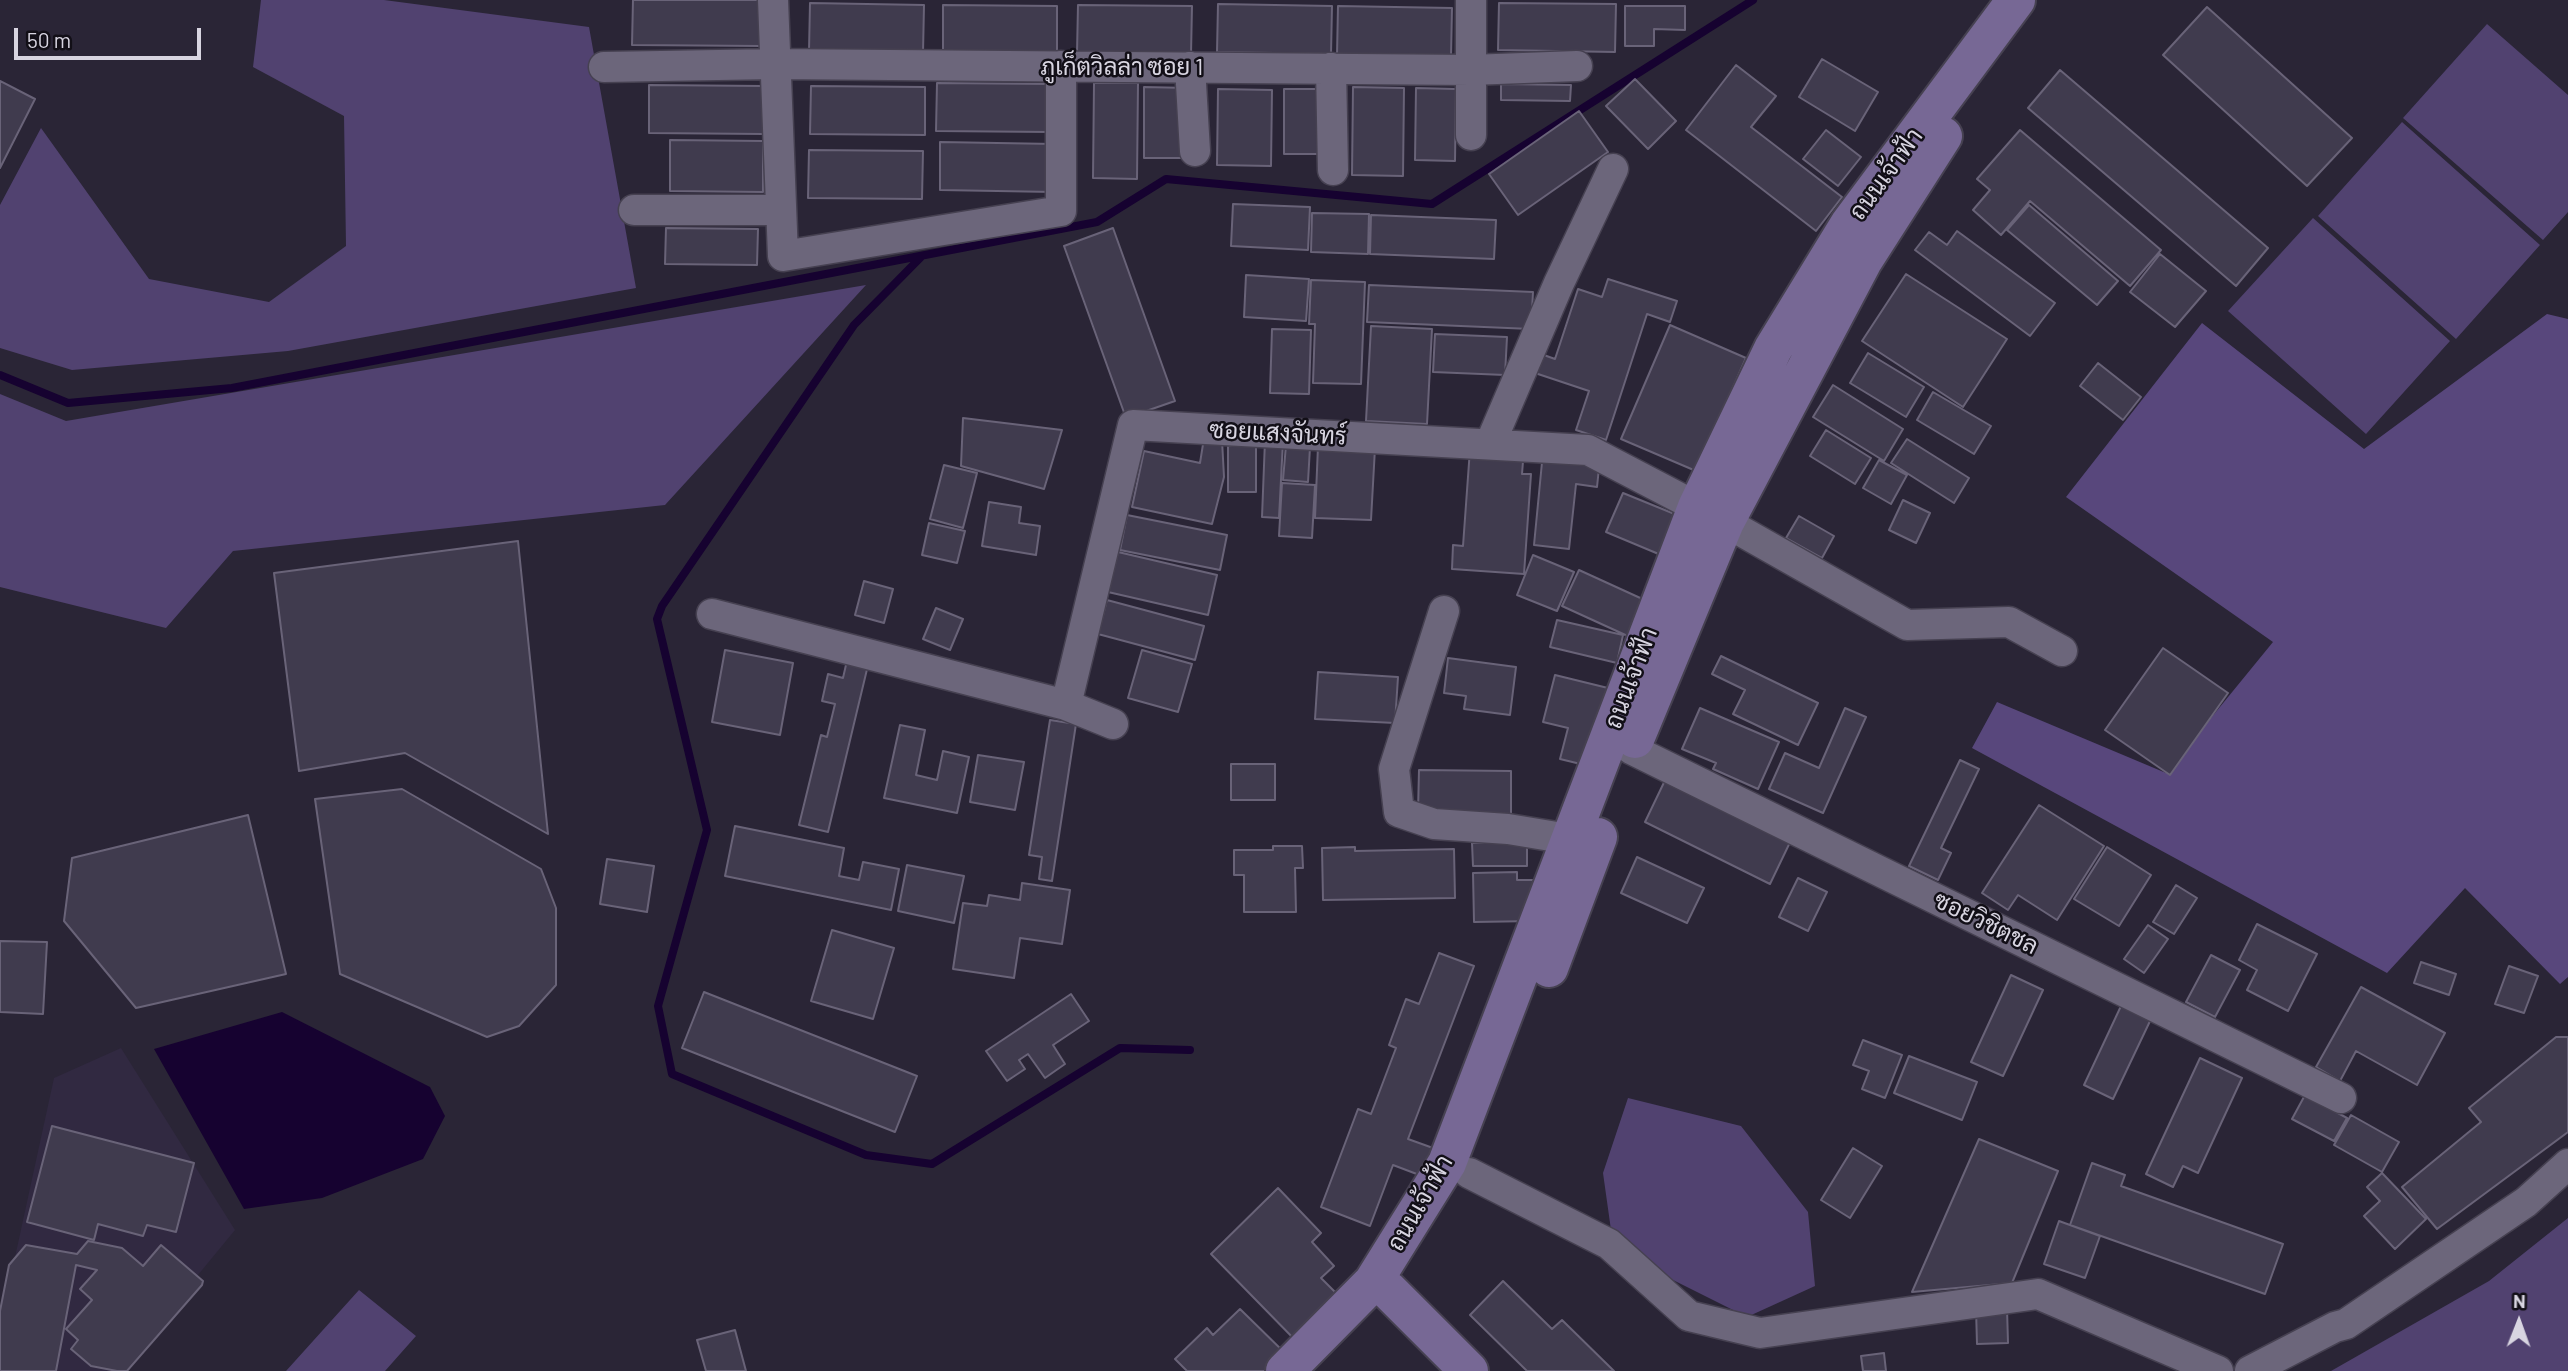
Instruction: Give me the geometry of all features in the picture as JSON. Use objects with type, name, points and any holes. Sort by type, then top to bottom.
[{"type":"main road","name":"ถนนเจ้าฟ้า","points":[[1310,1371],[1388,1290],[1469,1173],[1631,749],[1711,514],[1773,349],[1850,223],[2016,0]]},
{"type":"main road","name":"ถนนเจ้าฟ้า","points":[[1285,1371],[1373,1282],[1447,1163],[1569,839],[1711,514],[1863,261],[1977,84],[2045,0]]},
{"type":"main road","points":[[1388,1290],[1469,1371]]},
{"type":"street","points":[[773,0],[783,256],[1060,211],[1061,66]]},
{"type":"street","points":[[1471,0],[1471,135]]},
{"type":"street","name":"ภูเก็ตวิลล่า ซอย 1","points":[[604,67],[775,64],[1470,70],[1577,66]]},
{"type":"street","points":[[1190,67],[1195,151]]},
{"type":"street","points":[[1331,68],[1333,170]]},
{"type":"street","points":[[1490,444],[1559,283],[1613,169]]},
{"type":"street","points":[[634,210],[781,210]]},
{"type":"street","name":"ซอยแสงจันทร์","points":[[1066,705],[1133,425],[1588,450],[1711,514],[1908,625],[2010,622],[2062,651]]},
{"type":"street","points":[[1444,611],[1394,769],[1399,812],[1434,824],[1508,829],[1569,839]]},
{"type":"street","points":[[712,614],[1066,705],[1114,724]]},
{"type":"street","name":"ซอยวิชิตชล","points":[[1631,749],[2341,1098]]},
{"type":"street","points":[[2250,1371],[2335,1327],[2346,1324],[2526,1202],[2568,1164]]},
{"type":"street","points":[[1469,1173],[1609,1244],[1689,1316],[1760,1333],[2038,1294],[2218,1371]]},
{"type":"shaded area","points":[[261,0],[384,0],[589,27],[636,288],[288,351],[72,370],[0,348],[0,205],[41,128],[149,279],[269,302],[346,246],[344,116],[253,67]]},
{"type":"shaded area","points":[[2487,24],[2568,95],[2568,212],[2543,240],[2403,118]]},
{"type":"shaded area","points":[[2402,122],[2540,245],[2456,339],[2318,216]]},
{"type":"shaded area","points":[[2313,218],[2450,341],[2366,434],[2228,311]]},
{"type":"shaded area","points":[[866,285],[665,505],[233,551],[166,628],[0,587],[0,394],[66,421]]},
{"type":"shaded area","points":[[2547,314],[2568,319],[2568,977],[2560,984],[2465,888],[2387,973],[1972,748],[1997,702],[2166,773],[2273,642],[2066,497],[2202,323],[2364,449]]},
{"type":"shaded area","points":[[282,1012],[430,1087],[445,1116],[423,1159],[322,1198],[244,1209],[154,1049]]},
{"type":"shaded area","points":[[121,1048],[235,1230],[119,1371],[0,1371],[0,1326],[54,1078]]},
{"type":"shaded area","points":[[1628,1098],[1741,1126],[1808,1212],[1815,1286],[1747,1317],[1653,1270],[1611,1230],[1603,1173]]},
{"type":"shaded area","points":[[2568,1218],[2568,1371],[2331,1371],[2489,1281]]},
{"type":"shaded area","points":[[359,1290],[416,1336],[385,1371],[286,1371]]},
{"type":"building","points":[[633,0],[763,0],[762,46],[632,45]]},
{"type":"building","points":[[810,3],[924,5],[923,53],[809,51]]},
{"type":"building","points":[[1499,3],[1616,4],[1615,52],[1498,50]]},
{"type":"building","points":[[1218,4],[1332,6],[1331,54],[1217,52]]},
{"type":"building","points":[[943,5],[1057,6],[1057,54],[943,53]]},
{"type":"building","points":[[1078,5],[1192,6],[1191,54],[1077,53]]},
{"type":"building","points":[[1338,6],[1452,8],[1451,56],[1337,55]]},
{"type":"building","points":[[1625,6],[1685,6],[1685,30],[1654,29],[1654,46],[1625,46]]},
{"type":"building","points":[[2207,7],[2352,138],[2307,186],[2163,55]]},
{"type":"building","points":[[1822,59],[1878,92],[1855,131],[1799,97]]},
{"type":"building","points":[[1736,65],[1776,96],[1751,127],[1842,197],[1816,231],[1686,130]]},
{"type":"building","points":[[2060,70],[2268,248],[2236,286],[2028,108]]},
{"type":"building","points":[[1635,79],[1676,121],[1648,149],[1606,106]]},
{"type":"building","points":[[0,81],[35,99],[0,168]]},
{"type":"building","points":[[937,83],[1051,84],[1050,132],[936,131]]},
{"type":"building","points":[[1094,83],[1138,83],[1137,179],[1093,178]]},
{"type":"building","points":[[1501,84],[1571,85],[1570,101],[1501,100]]},
{"type":"building","points":[[649,85],[763,86],[763,134],[649,133]]},
{"type":"building","points":[[811,86],[925,87],[925,135],[810,134]]},
{"type":"building","points":[[1144,87],[1189,88],[1189,158],[1144,158]]},
{"type":"building","points":[[1353,87],[1404,88],[1403,176],[1352,175]]},
{"type":"building","points":[[1416,88],[1456,89],[1455,161],[1415,160]]},
{"type":"building","points":[[1218,89],[1272,90],[1271,166],[1217,165]]},
{"type":"building","points":[[1284,89],[1322,89],[1322,154],[1284,154]]},
{"type":"building","points":[[1579,111],[1608,152],[1518,215],[1489,174]]},
{"type":"building","points":[[1826,130],[1861,157],[1838,186],[1803,159]]},
{"type":"building","points":[[2020,130],[2161,250],[2130,286],[2030,201],[2001,235],[1973,210],[1990,190],[1977,179]]},
{"type":"building","points":[[670,140],[763,141],[763,192],[670,191]]},
{"type":"building","points":[[940,142],[1055,144],[1054,192],[940,190]]},
{"type":"building","points":[[809,150],[923,151],[922,199],[808,198]]},
{"type":"building","points":[[1233,204],[1310,207],[1308,250],[1231,246]]},
{"type":"building","points":[[2029,205],[2118,281],[2097,305],[2007,230]]},
{"type":"building","points":[[1312,213],[1369,214],[1368,254],[1311,252]]},
{"type":"building","points":[[1371,215],[1496,220],[1494,259],[1370,254]]},
{"type":"building","points":[[666,228],[758,229],[757,265],[665,264]]},
{"type":"building","points":[[1113,228],[1175,401],[1126,418],[1064,246]]},
{"type":"building","points":[[1957,231],[2055,303],[2030,336],[1915,250],[1929,232],[1947,245]]},
{"type":"building","points":[[2160,254],[2206,291],[2175,327],[2130,292]]},
{"type":"building","points":[[1906,274],[2007,339],[1963,407],[1862,341]]},
{"type":"building","points":[[1246,275],[1309,279],[1306,321],[1244,317]]},
{"type":"building","points":[[1608,279],[1677,301],[1670,322],[1647,314],[1606,440],[1576,430],[1589,391],[1535,373],[1541,354],[1555,359],[1578,289],[1602,297]]},
{"type":"building","points":[[1311,280],[1365,282],[1361,384],[1313,383],[1315,324],[1309,324]]},
{"type":"building","points":[[1369,285],[1533,292],[1531,329],[1367,322]]},
{"type":"building","points":[[1670,325],[1746,358],[1696,471],[1621,439]]},
{"type":"building","points":[[1371,326],[1432,329],[1427,424],[1366,421]]},
{"type":"building","points":[[1272,329],[1311,330],[1309,394],[1270,393]]},
{"type":"building","points":[[1435,334],[1507,337],[1505,375],[1433,372]]},
{"type":"building","points":[[1868,353],[1924,387],[1906,417],[1850,383]]},
{"type":"building","points":[[2098,363],[2141,397],[2123,420],[2080,386]]},
{"type":"building","points":[[1833,385],[1903,429],[1884,461],[1813,417]]},
{"type":"building","points":[[1933,392],[1991,426],[1974,454],[1917,420]]},
{"type":"building","points":[[963,418],[1062,430],[1044,489],[961,466]]},
{"type":"building","points":[[1826,430],[1871,458],[1855,484],[1810,456]]},
{"type":"building","points":[[1204,438],[1222,440],[1224,477],[1212,524],[1132,507],[1144,451],[1200,463]]},
{"type":"building","points":[[1907,439],[1969,478],[1954,503],[1891,463]]},
{"type":"building","points":[[1265,440],[1283,441],[1279,518],[1262,517]]},
{"type":"building","points":[[1286,445],[1310,447],[1308,482],[1283,480]]},
{"type":"building","points":[[1228,446],[1256,446],[1256,492],[1228,492]]},
{"type":"building","points":[[1318,446],[1375,448],[1371,520],[1315,518]]},
{"type":"building","points":[[1470,449],[1524,449],[1522,474],[1531,474],[1524,574],[1452,569],[1453,545],[1463,546]]},
{"type":"building","points":[[1543,452],[1600,458],[1597,487],[1576,484],[1569,549],[1534,545]]},
{"type":"building","points":[[1879,460],[1907,475],[1891,504],[1863,488]]},
{"type":"building","points":[[944,465],[977,473],[963,528],[930,519]]},
{"type":"building","points":[[1282,483],[1315,485],[1312,538],[1279,536]]},
{"type":"building","points":[[1623,493],[1677,515],[1661,555],[1606,532]]},
{"type":"building","points":[[1903,500],[1930,513],[1916,543],[1889,530]]},
{"type":"building","points":[[989,502],[1021,507],[1019,523],[1040,526],[1036,555],[982,546]]},
{"type":"building","points":[[1127,515],[1227,535],[1220,570],[1120,550]]},
{"type":"building","points":[[1799,516],[1834,536],[1822,558],[1786,538]]},
{"type":"building","points":[[929,523],[965,531],[957,563],[922,555]]},
{"type":"building","points":[[518,541],[548,834],[405,753],[299,771],[274,573]]},
{"type":"building","points":[[1118,552],[1217,575],[1208,615],[1108,592]]},
{"type":"building","points":[[1533,555],[1574,572],[1557,611],[1517,595]]},
{"type":"building","points":[[1579,570],[1649,602],[1632,638],[1562,606]]},
{"type":"building","points":[[864,581],[893,589],[884,623],[855,615]]},
{"type":"building","points":[[1107,600],[1204,626],[1195,660],[1098,634]]},
{"type":"building","points":[[936,608],[963,619],[950,650],[923,639]]},
{"type":"building","points":[[1557,620],[1623,635],[1617,663],[1550,647]]},
{"type":"building","points":[[2163,648],[2228,693],[2170,775],[2105,730]]},
{"type":"building","points":[[725,650],[793,663],[780,735],[712,722]]},
{"type":"building","points":[[1142,650],[1192,664],[1178,712],[1128,698]]},
{"type":"building","points":[[848,656],[869,661],[828,832],[799,825],[821,735],[827,737],[835,704],[822,701],[828,674],[843,678]]},
{"type":"building","points":[[1721,656],[1818,703],[1798,745],[1733,714],[1745,690],[1712,674]]},
{"type":"building","points":[[1448,658],[1516,667],[1510,715],[1464,709],[1466,696],[1444,693]]},
{"type":"building","points":[[1318,672],[1398,677],[1395,723],[1315,719]]},
{"type":"building","points":[[1555,675],[1612,689],[1593,767],[1560,759],[1568,728],[1543,722]]},
{"type":"building","points":[[1700,708],[1779,742],[1758,789],[1713,769],[1716,763],[1682,749]]},
{"type":"building","points":[[1845,708],[1866,717],[1823,813],[1769,789],[1785,753],[1819,768]]},
{"type":"building","points":[[1050,720],[1076,724],[1052,881],[1039,879],[1042,857],[1029,855]]},
{"type":"building","points":[[900,725],[925,730],[916,775],[937,780],[943,751],[969,757],[957,813],[884,798]]},
{"type":"building","points":[[978,755],[1024,762],[1015,810],[970,802]]},
{"type":"building","points":[[1960,760],[1979,769],[1941,848],[1951,853],[1938,880],[1909,866]]},
{"type":"building","points":[[1231,764],[1275,764],[1275,800],[1231,800]]},
{"type":"building","points":[[1419,770],[1511,771],[1511,815],[1418,811]]},
{"type":"building","points":[[1669,772],[1794,834],[1770,884],[1645,822]]},
{"type":"building","points":[[402,789],[541,869],[556,908],[556,985],[519,1026],[487,1037],[340,974],[315,799]]},
{"type":"building","points":[[2039,805],[2104,846],[2057,920],[2018,895],[2008,910],[1982,893]]},
{"type":"building","points":[[248,815],[286,974],[136,1008],[64,921],[72,858]]},
{"type":"building","points":[[735,826],[844,848],[839,876],[859,880],[863,862],[899,869],[891,910],[725,876]]},
{"type":"building","points":[[1527,842],[1527,866],[1473,866],[1472,843]]},
{"type":"building","points":[[1273,846],[1302,846],[1303,868],[1295,868],[1296,912],[1244,912],[1244,875],[1234,875],[1234,850],[1273,850]]},
{"type":"building","points":[[1355,847],[1355,851],[1454,849],[1455,898],[1323,900],[1322,848]]},
{"type":"building","points":[[2107,847],[2151,875],[2119,926],[2074,899]]},
{"type":"building","points":[[1637,857],[1704,888],[1687,923],[1621,893]]},
{"type":"building","points":[[607,859],[654,866],[647,912],[600,904]]},
{"type":"building","points":[[907,865],[964,876],[954,923],[898,911]]},
{"type":"building","points":[[1517,872],[1517,880],[1534,880],[1534,921],[1474,922],[1473,873]]},
{"type":"building","points":[[1798,878],[1827,892],[1808,931],[1779,917]]},
{"type":"building","points":[[1022,883],[1070,890],[1062,944],[1020,938],[1014,978],[953,969],[963,903],[987,906],[989,895],[1020,900]]},
{"type":"building","points":[[2176,885],[2197,898],[2174,934],[2153,922]]},
{"type":"building","points":[[2257,924],[2317,954],[2288,1011],[2247,990],[2257,970],[2239,960]]},
{"type":"building","points":[[2148,925],[2168,939],[2144,973],[2124,959]]},
{"type":"building","points":[[832,930],[894,948],[873,1019],[811,1001]]},
{"type":"building","points":[[0,941],[47,942],[43,1014],[0,1012]]},
{"type":"building","points":[[1439,953],[1474,966],[1408,1139],[1433,1148],[1422,1176],[1393,1165],[1370,1226],[1321,1207],[1358,1109],[1371,1114],[1396,1048],[1389,1045],[1406,999],[1419,1004]]},
{"type":"building","points":[[2211,955],[2240,970],[2215,1017],[2186,1002]]},
{"type":"building","points":[[2421,962],[2456,974],[2449,995],[2414,983]]},
{"type":"building","points":[[2509,966],[2538,976],[2524,1013],[2495,1004]]},
{"type":"building","points":[[2011,975],[2043,990],[2003,1076],[1971,1062]]},
{"type":"building","points":[[2361,987],[2445,1033],[2417,1085],[2356,1051],[2340,1081],[2316,1067]]},
{"type":"building","points":[[704,992],[917,1076],[895,1132],[682,1048]]},
{"type":"building","points":[[1071,994],[1089,1021],[1053,1045],[1065,1064],[1045,1078],[1028,1054],[1019,1060],[1025,1069],[1007,1081],[986,1051]]},
{"type":"building","points":[[2121,1006],[2151,1019],[2113,1099],[2084,1085]]},
{"type":"building","points":[[2556,1037],[2568,1037],[2568,1132],[2437,1229],[2402,1187],[2481,1122],[2469,1108]]},
{"type":"building","points":[[1863,1040],[1902,1055],[1885,1098],[1862,1089],[1869,1071],[1853,1065]]},
{"type":"building","points":[[1909,1056],[1977,1082],[1962,1120],[1894,1093]]},
{"type":"building","points":[[2200,1058],[2242,1078],[2198,1173],[2183,1166],[2173,1187],[2146,1174]]},
{"type":"building","points":[[2305,1095],[2347,1118],[2334,1141],[2292,1119]]},
{"type":"building","points":[[2351,1115],[2399,1142],[2382,1172],[2334,1145]]},
{"type":"building","points":[[52,1126],[194,1163],[176,1232],[147,1225],[143,1236],[98,1224],[94,1240],[27,1222]]},
{"type":"building","points":[[1979,1139],[2058,1171],[2012,1283],[1912,1292]]},
{"type":"building","points":[[1853,1148],[1882,1166],[1850,1218],[1821,1200]]},
{"type":"building","points":[[2092,1163],[2125,1175],[2121,1186],[2283,1244],[2265,1294],[2070,1225]]},
{"type":"building","points":[[2382,1173],[2426,1219],[2395,1249],[2364,1216],[2380,1201],[2367,1187]]},
{"type":"building","points":[[1278,1188],[1321,1233],[1312,1242],[1334,1266],[1321,1278],[1344,1301],[1299,1344],[1211,1254]]},
{"type":"building","points":[[2059,1221],[2100,1236],[2085,1278],[2044,1264]]},
{"type":"building","points":[[88,1241],[122,1248],[143,1266],[161,1245],[203,1281],[202,1285],[127,1371],[117,1371],[91,1366],[71,1349],[78,1340],[66,1329],[92,1300],[80,1289],[97,1270],[76,1265],[56,1371],[0,1371],[0,1311],[9,1265],[26,1245],[77,1254]]},
{"type":"building","points":[[1503,1281],[1552,1329],[1562,1320],[1614,1371],[1527,1371],[1470,1315]]},
{"type":"building","points":[[2007,1308],[2008,1343],[1977,1344],[1976,1309]]},
{"type":"building","points":[[1240,1309],[1289,1357],[1276,1371],[1187,1371],[1175,1359],[1207,1328],[1213,1335]]},
{"type":"building","points":[[735,1330],[746,1371],[706,1371],[697,1340]]},
{"type":"building","points":[[1884,1353],[1886,1371],[1863,1371],[1861,1356]]},
{"type":"waterway","points":[[0,375],[68,403],[232,388],[1097,222],[1166,179],[1432,204],[1753,0]]},
{"type":"waterway","points":[[922,256],[854,325],[662,606],[657,619],[707,830],[658,1006],[672,1074],[866,1155],[932,1164],[1120,1048],[1190,1050]]}]
